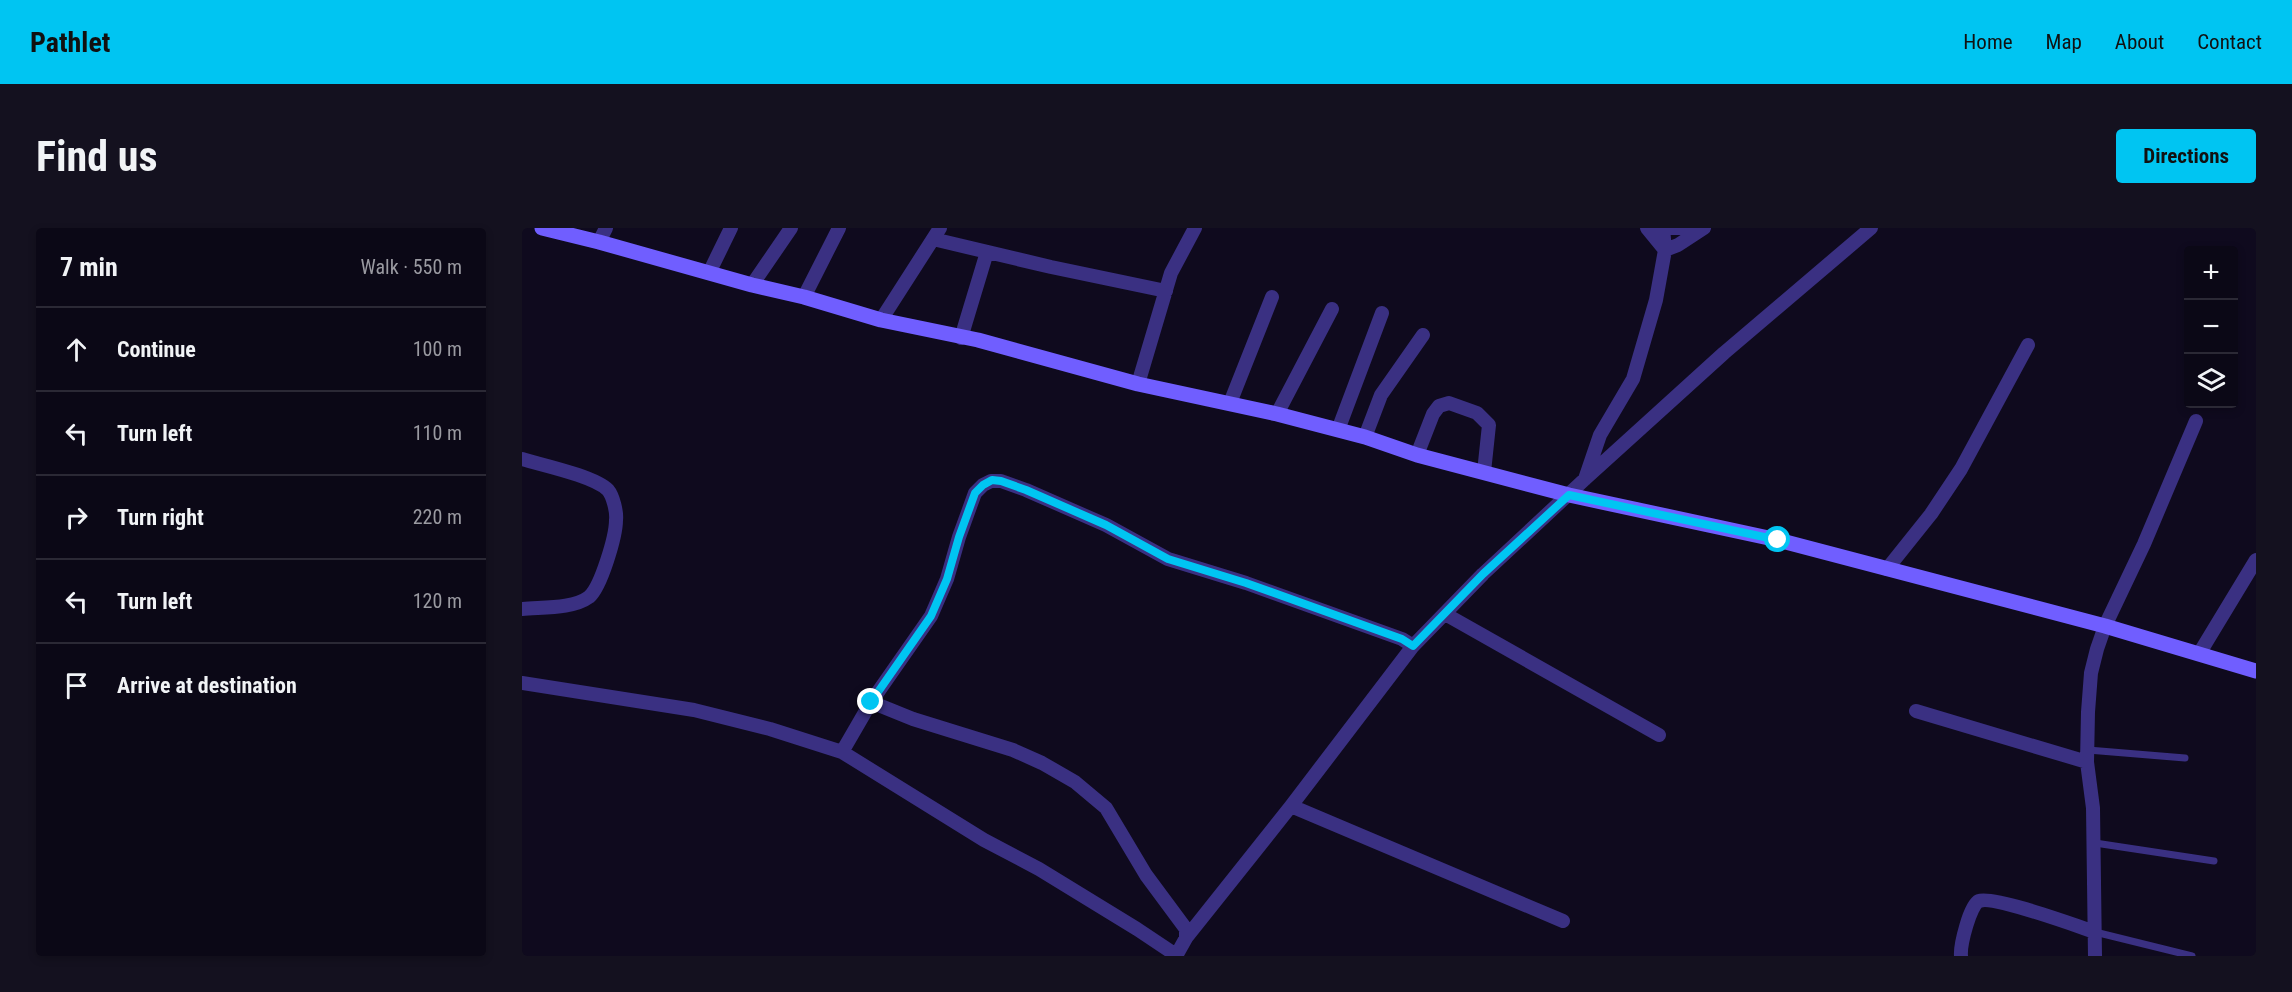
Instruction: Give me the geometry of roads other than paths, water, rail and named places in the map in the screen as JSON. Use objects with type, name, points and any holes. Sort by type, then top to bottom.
[{"type":"main road","points":[[542,228],[602,235],[709,273],[804,297],[881,320],[978,340],[1138,384],[1230,402],[1338,429],[1417,455],[1569,495],[1778,540],[2105,626],[2256,671]]},
{"type":"street","points":[[709,273],[731,228]]},
{"type":"street","points":[[752,285],[791,228]]},
{"type":"street","points":[[804,297],[839,228]]},
{"type":"street","points":[[1138,384],[1177,259],[1195,228]]},
{"type":"street","points":[[1647,228],[1665,249]]},
{"type":"street","points":[[1585,479],[1600,435],[1633,379],[1656,300],[1665,249],[1663,228]]},
{"type":"street","points":[[1673,228],[1696,228]]},
{"type":"street","points":[[1665,249],[1678,245],[1704,228]]},
{"type":"street","points":[[522,684],[694,710],[770,729],[842,752],[984,840],[1039,869],[1137,928],[1176,955],[1186,938],[1291,806],[1413,646],[1483,574],[1585,479],[1724,354],[1871,228]]},
{"type":"street","points":[[881,320],[937,233],[987,252],[1166,291]]},
{"type":"street","points":[[961,338],[987,252]]},
{"type":"street","points":[[1230,402],[1272,297]]},
{"type":"street","points":[[1277,414],[1332,309]]},
{"type":"street","points":[[1338,429],[1382,313]]},
{"type":"street","points":[[1365,437],[1381,395],[1423,336]]},
{"type":"street","points":[[1887,569],[1931,514],[1961,469],[2028,345]]},
{"type":"street","points":[[1417,455],[1433,414],[1439,406],[1449,404],[1476,413],[1490,424],[1484,472]]},
{"type":"street","points":[[2095,956],[2095,843],[2087,756],[2091,673],[2105,626],[2144,544],[2196,421]]},
{"type":"street","points":[[522,459],[597,482],[609,491],[616,520],[602,576],[597,588],[588,598],[569,604],[522,609]]},
{"type":"street","points":[[842,752],[871,702],[931,616],[947,579],[975,493],[992,480],[1026,490],[1106,525],[1168,559],[1246,583],[1402,639],[1413,646]]},
{"type":"street","points":[[2199,654],[2256,560]]},
{"type":"street","points":[[1445,614],[1659,735]]},
{"type":"street","points":[[871,702],[913,719],[1013,750],[1075,782],[1106,807],[1146,875],[1186,928],[1186,938]]},
{"type":"street","points":[[1916,711],[2087,756]]},
{"type":"street","points":[[1291,806],[1563,921]]},
{"type":"street","points":[[1961,956],[1972,907],[1977,901],[1984,899],[2095,932]]},
{"type":"lane","points":[[2087,756],[2185,758]]},
{"type":"lane","points":[[2095,843],[2214,861]]},
{"type":"lane","points":[[2095,932],[2192,956]]}]
